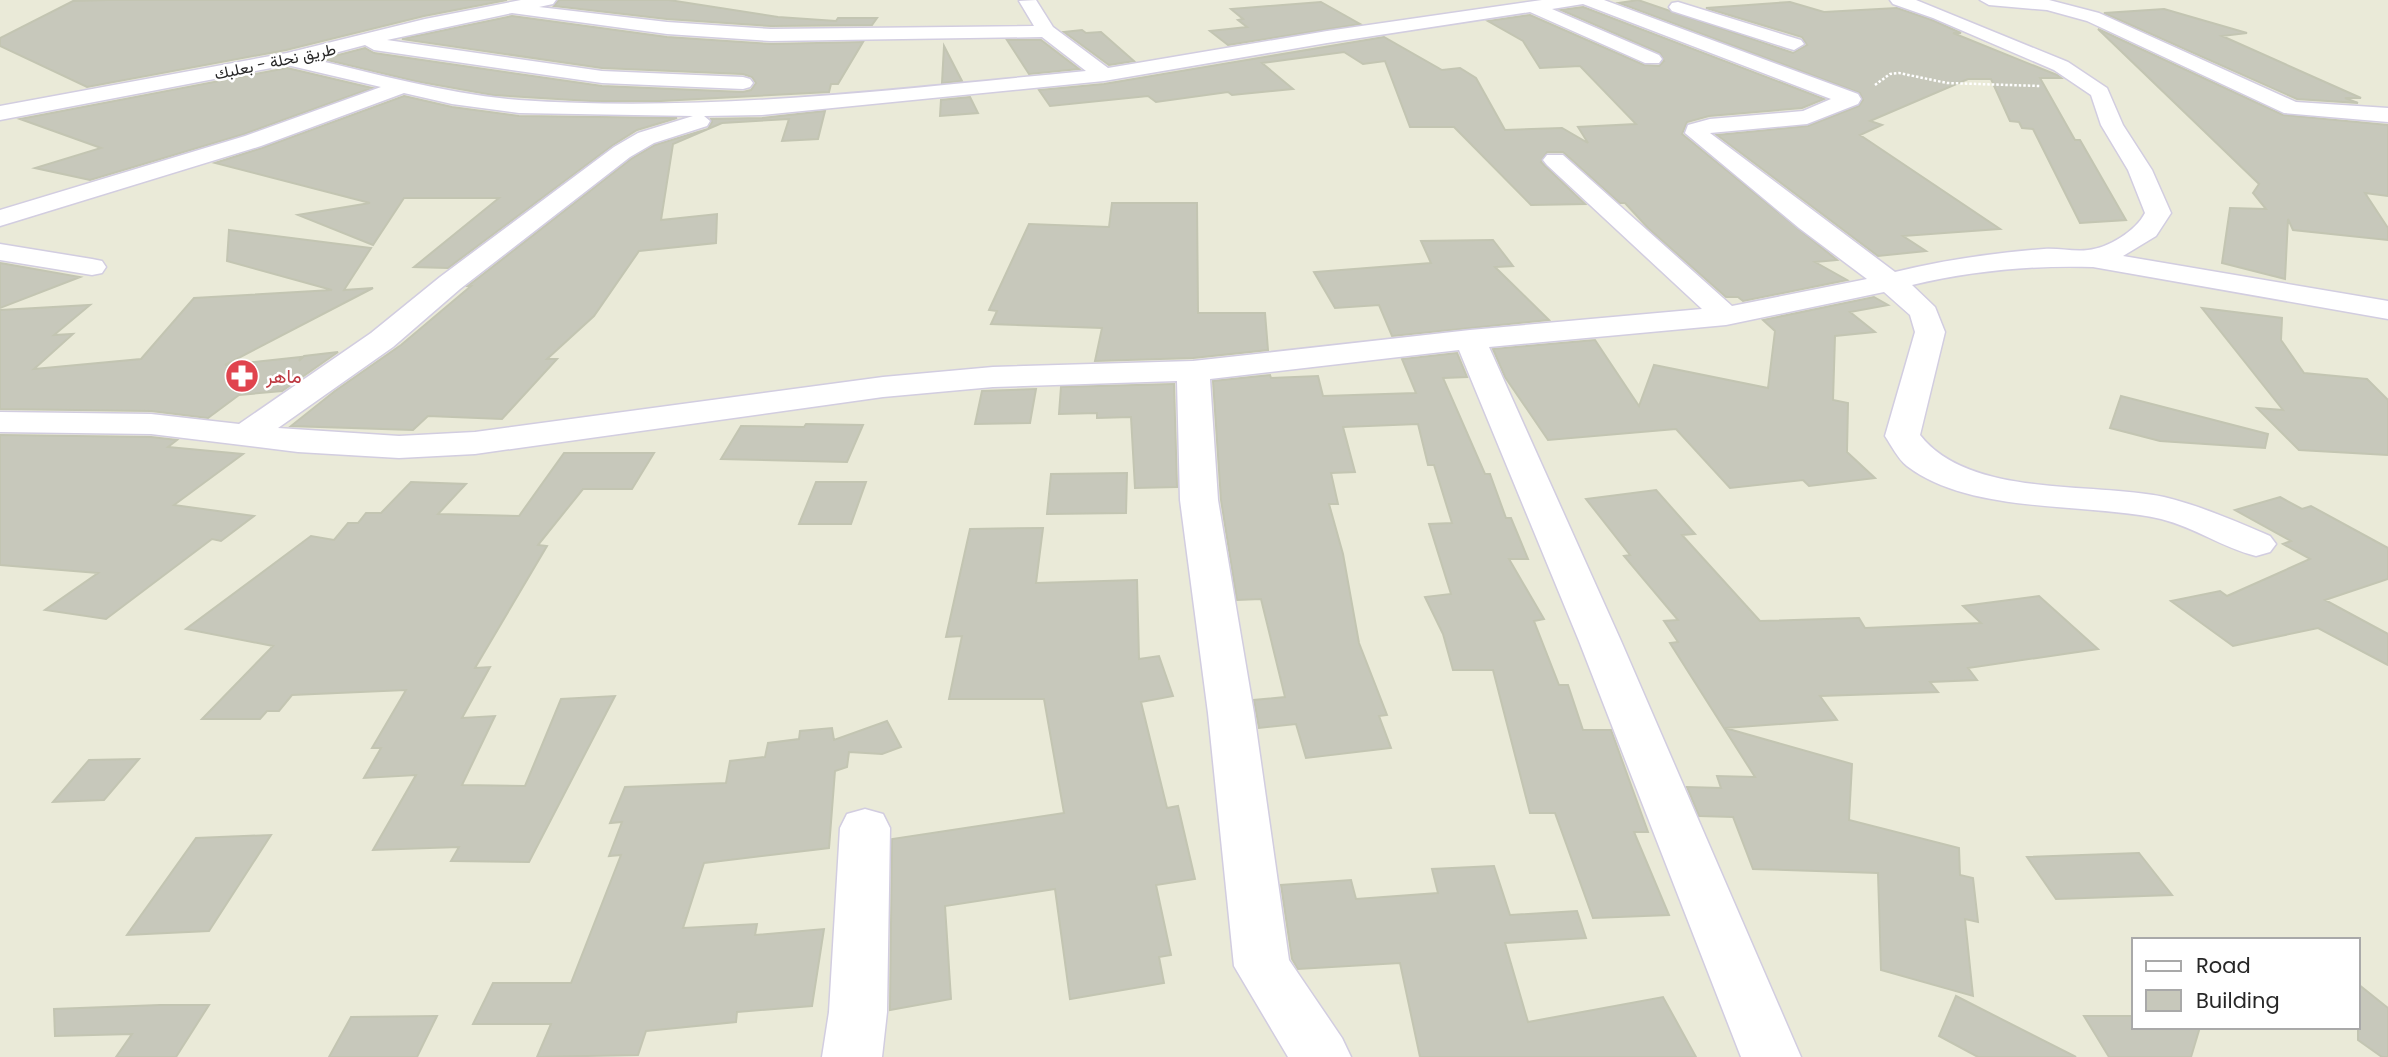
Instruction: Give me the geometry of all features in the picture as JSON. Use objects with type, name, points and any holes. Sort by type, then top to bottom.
[{"type":"street","name":"طريق نحلة - بعلبك","points":[[0,113],[287,59],[425,25],[547,0]]},
{"type":"street","points":[[287,59],[452,98],[519,106],[597,110],[747,100],[916,94],[1104,75],[1327,37],[1578,0]]},
{"type":"street","points":[[1588,0],[1850,99]]},
{"type":"street","points":[[1656,0],[1794,44]]},
{"type":"street","points":[[1899,0],[1939,14],[2051,62],[2081,78],[2099,92],[2112,125],[2140,170],[2158,213],[2145,233],[2093,259]]},
{"type":"street","points":[[1989,0],[2048,5],[2093,17],[2292,108],[2383,117]]},
{"type":"street","points":[[1028,1],[1046,31],[1104,75]]},
{"type":"street","points":[[503,8],[713,32],[811,35],[1046,31]]},
{"type":"street","points":[[1535,8],[1652,59]]},
{"type":"street","points":[[425,25],[476,33]]},
{"type":"street","points":[[916,94],[918,33]]},
{"type":"street","points":[[362,42],[747,100]]},
{"type":"street","points":[[688,61],[720,71],[747,100]]},
{"type":"street","points":[[0,218],[253,141],[404,86]]},
{"type":"street","points":[[1850,99],[1807,117],[1700,127],[1696,133],[1910,297],[1924,313],[1930,332],[1902,436],[1906,446],[1918,460],[1967,480],[2000,489],[2170,511],[2190,516],[2256,544]]},
{"type":"street","points":[[246,435],[382,340],[450,283],[622,152],[646,138],[747,100]]},
{"type":"street","points":[[1555,160],[1726,316]]},
{"type":"street","points":[[0,253],[92,267]]},
{"type":"street","points":[[0,422],[151,424],[246,435],[399,447],[475,443],[883,387],[993,377],[1193,371],[1470,339],[1550,334],[1726,316],[1918,275],[2049,257],[2093,259],[2388,310]]},
{"type":"street","points":[[1470,339],[1600,641],[1770,1057]]},
{"type":"street","points":[[1193,371],[1199,500],[1231,713],[1262,966],[1321,1057]]},
{"type":"street","points":[[852,1057],[858,1012],[865,828]]},
{"type":"path","points":[[1850,99],[1890,74],[1899,73],[1947,83],[2094,89]]},
{"type":"building","points":[[507,0],[424,16],[286,50],[87,87],[0,46],[0,38],[73,1]]},
{"type":"building","points":[[559,0],[669,0],[778,17],[836,21],[838,18],[877,18],[872,25],[771,26],[667,19],[554,6]]},
{"type":"building","points":[[1638,0],[1793,53],[1807,45],[1802,37],[1706,8],[1790,2],[1824,12],[1897,8],[1932,20],[1961,33],[1953,33],[2057,75],[2061,78],[2040,78],[2075,140],[2080,140],[2126,220],[2080,223],[2033,129],[2022,128],[2019,122],[2010,121],[1991,79],[1968,79],[1870,121],[1882,125],[1860,135],[2000,229],[1903,236],[1926,251],[1878,256],[1717,135],[1808,126],[1859,106],[1863,100],[1860,93],[1619,3]]},
{"type":"building","points":[[1321,2],[1360,24],[1228,45],[1210,31],[1247,27],[1238,20],[1243,19],[1231,9]]},
{"type":"building","points":[[1583,7],[1824,99],[1802,108],[1709,116],[1687,122],[1682,134],[1837,260],[1815,262],[1847,280],[1743,301],[1738,297],[1726,297],[1648,228],[1625,203],[1620,203],[1563,152],[1547,152],[1541,162],[1585,204],[1531,205],[1454,127],[1410,127],[1385,61],[1363,64],[1344,52],[1262,63],[1293,89],[1232,95],[1228,92],[1156,102],[1148,96],[1050,106],[1039,90],[1104,84],[1384,37],[1442,70],[1460,68],[1476,78],[1505,130],[1562,128],[1588,143],[1578,127],[1636,124],[1580,66],[1540,68],[1523,41],[1488,21],[1530,15],[1644,65],[1659,66],[1664,61],[1660,53],[1561,10]]},
{"type":"building","points":[[2164,9],[2247,33],[2222,36],[2361,98],[2345,98],[2358,103],[2297,99],[2104,13]]},
{"type":"building","points":[[512,16],[667,37],[771,44],[863,42],[838,84],[831,84],[829,92],[661,101],[590,101],[493,95],[415,81],[323,59],[365,48],[374,53],[602,86],[743,92],[751,90],[756,83],[752,77],[743,74],[602,68],[402,39]]},
{"type":"building","points":[[2098,29],[2283,115],[2388,125],[2388,196],[2365,193],[2388,228],[2388,240],[2293,230],[2288,219],[2285,279],[2222,263],[2230,208],[2266,209],[2253,193],[2259,184]]},
{"type":"building","points":[[1082,30],[1086,33],[1101,32],[1134,61],[1109,65],[1064,32]]},
{"type":"building","points":[[1007,40],[1041,40],[1079,69],[1029,74]]},
{"type":"building","points":[[944,46],[962,81],[942,83]]},
{"type":"building","points":[[287,68],[372,88],[244,134],[90,180],[35,168],[101,148],[20,119]]},
{"type":"building","points":[[404,96],[452,107],[519,116],[677,118],[637,130],[613,145],[448,268],[414,267],[499,198],[404,198],[373,245],[298,215],[370,203],[215,163]]},
{"type":"building","points":[[970,97],[978,113],[940,116],[941,100]]},
{"type":"building","points":[[825,111],[818,139],[782,141],[789,119],[722,123],[708,129],[711,119],[762,118]]},
{"type":"building","points":[[708,129],[673,144],[661,220],[717,214],[716,243],[639,251],[594,316],[547,359],[557,359],[502,419],[428,416],[413,430],[291,426],[401,345],[471,286],[468,286],[631,159],[655,145]]},
{"type":"building","points":[[1112,203],[1197,203],[1198,313],[1265,313],[1268,350],[1193,358],[1095,361],[1102,328],[991,324],[997,311],[989,310],[1029,224],[1109,227]]},
{"type":"building","points":[[229,230],[371,248],[344,290],[373,288],[225,365],[301,357],[299,361],[304,356],[338,352],[282,391],[239,395],[208,418],[151,411],[0,409],[0,310],[90,305],[54,335],[73,334],[34,369],[141,359],[194,298],[332,290],[227,261]]},
{"type":"building","points":[[1493,240],[1513,266],[1495,267],[1549,320],[1392,336],[1379,305],[1335,308],[1314,272],[1431,263],[1421,241]]},
{"type":"building","points":[[0,263],[6,264],[80,277],[0,308]]},
{"type":"building","points":[[1874,297],[1888,305],[1850,312],[1875,332],[1835,336],[1833,400],[1848,403],[1847,452],[1875,478],[1809,486],[1803,480],[1730,488],[1676,429],[1548,440],[1505,377],[1493,349],[1595,340],[1639,406],[1654,365],[1768,388],[1775,331],[1763,320]]},
{"type":"building","points":[[2202,308],[2282,318],[2281,340],[2304,373],[2367,379],[2388,400],[2388,455],[2299,450],[2257,408],[2283,410]]},
{"type":"building","points":[[1457,353],[1467,377],[1443,378],[1485,474],[1490,474],[1506,518],[1511,518],[1528,559],[1509,559],[1544,619],[1534,621],[1559,685],[1568,685],[1583,730],[1611,730],[1648,832],[1634,832],[1669,915],[1593,918],[1555,813],[1530,813],[1493,670],[1453,670],[1443,634],[1425,597],[1451,594],[1429,524],[1452,523],[1434,465],[1428,465],[1418,424],[1343,427],[1355,472],[1331,473],[1338,504],[1329,504],[1343,554],[1359,643],[1387,715],[1379,716],[1391,748],[1306,758],[1296,724],[1259,728],[1254,700],[1285,697],[1261,599],[1237,600],[1221,500],[1213,381],[1270,375],[1271,378],[1318,376],[1323,396],[1416,393],[1402,359]]},
{"type":"building","points":[[1174,384],[1177,487],[1135,488],[1131,417],[1097,418],[1097,413],[1059,414],[1061,387]]},
{"type":"building","points":[[1036,389],[1030,423],[975,424],[982,391]]},
{"type":"building","points":[[2121,396],[2268,434],[2265,448],[2160,441],[2110,428]]},
{"type":"building","points":[[806,424],[863,425],[847,462],[721,459],[741,426],[804,427]]},
{"type":"building","points":[[0,435],[151,437],[177,440],[168,447],[243,454],[174,505],[254,516],[221,541],[212,539],[106,619],[45,610],[98,573],[0,565]]},
{"type":"building","points":[[564,453],[654,453],[632,489],[583,489],[538,545],[547,546],[475,668],[490,667],[462,718],[495,716],[462,785],[525,786],[561,699],[615,696],[529,862],[451,861],[459,847],[373,850],[416,775],[364,778],[381,748],[372,748],[406,690],[292,695],[279,711],[267,711],[260,719],[202,719],[273,646],[186,629],[311,536],[334,540],[348,523],[358,523],[366,513],[381,513],[411,482],[466,484],[438,514],[519,516]]},
{"type":"building","points":[[1127,473],[1126,513],[1047,514],[1051,474]]},
{"type":"building","points":[[816,482],[866,482],[851,524],[799,524]]},
{"type":"building","points":[[1656,490],[1695,534],[1682,535],[1760,621],[1859,618],[1865,628],[1981,623],[1963,606],[2039,596],[2098,649],[1968,668],[1977,680],[1930,682],[1938,692],[1820,696],[1837,720],[1725,728],[1852,764],[1849,820],[1959,848],[1960,875],[1973,878],[1978,922],[1965,919],[1973,996],[1881,970],[1878,873],[1753,869],[1733,817],[1699,816],[1687,787],[1721,788],[1717,776],[1755,777],[1670,643],[1678,642],[1664,621],[1678,620],[1624,556],[1630,555],[1586,499]]},
{"type":"building","points":[[2280,497],[2302,509],[2311,506],[2388,548],[2388,579],[2325,600],[2388,634],[2388,665],[2318,628],[2233,646],[2171,601],[2220,591],[2227,596],[2310,559],[2283,544],[2291,541],[2235,510]]},
{"type":"building","points":[[1043,528],[1036,583],[1137,580],[1139,659],[1159,656],[1173,696],[1141,702],[1167,808],[1178,806],[1195,879],[1156,885],[1171,955],[1159,957],[1164,983],[1070,999],[1055,889],[945,906],[951,999],[890,1010],[892,839],[1064,813],[1044,699],[949,699],[962,636],[946,637],[970,529]]},
{"type":"building","points":[[887,721],[901,747],[882,754],[849,752],[847,767],[835,771],[829,848],[704,863],[683,928],[757,924],[755,935],[824,929],[812,1006],[737,1012],[736,1022],[646,1031],[638,1055],[537,1057],[551,1024],[473,1024],[493,983],[571,983],[621,855],[609,856],[622,822],[610,823],[625,787],[726,783],[730,761],[765,757],[768,743],[799,739],[800,731],[832,728],[834,740]]},
{"type":"building","points":[[139,759],[104,800],[53,802],[89,760]]},
{"type":"building","points":[[271,835],[209,931],[127,935],[196,838]]},
{"type":"building","points":[[2139,853],[2172,895],[2056,899],[2027,857]]},
{"type":"building","points":[[1494,866],[1510,915],[1577,911],[1586,938],[1505,943],[1528,1022],[1663,997],[1696,1057],[1420,1057],[1400,963],[1298,969],[1292,959],[1281,885],[1351,880],[1356,899],[1438,893],[1432,869]]},
{"type":"building","points":[[2360,986],[2388,1008],[2388,1057],[2382,1057],[2358,1040]]},
{"type":"building","points":[[1956,996],[2076,1057],[1978,1057],[1939,1036]]},
{"type":"building","points":[[209,1005],[176,1057],[116,1057],[132,1034],[55,1036],[54,1009]]},
{"type":"building","points":[[437,1016],[417,1057],[329,1057],[351,1017]]},
{"type":"building","points":[[2084,1016],[2132,1016],[2132,1029],[2199,1029],[2191,1057],[2109,1057]]},
{"type":"place","name":"ماهر","points":[[242,376]]}]
